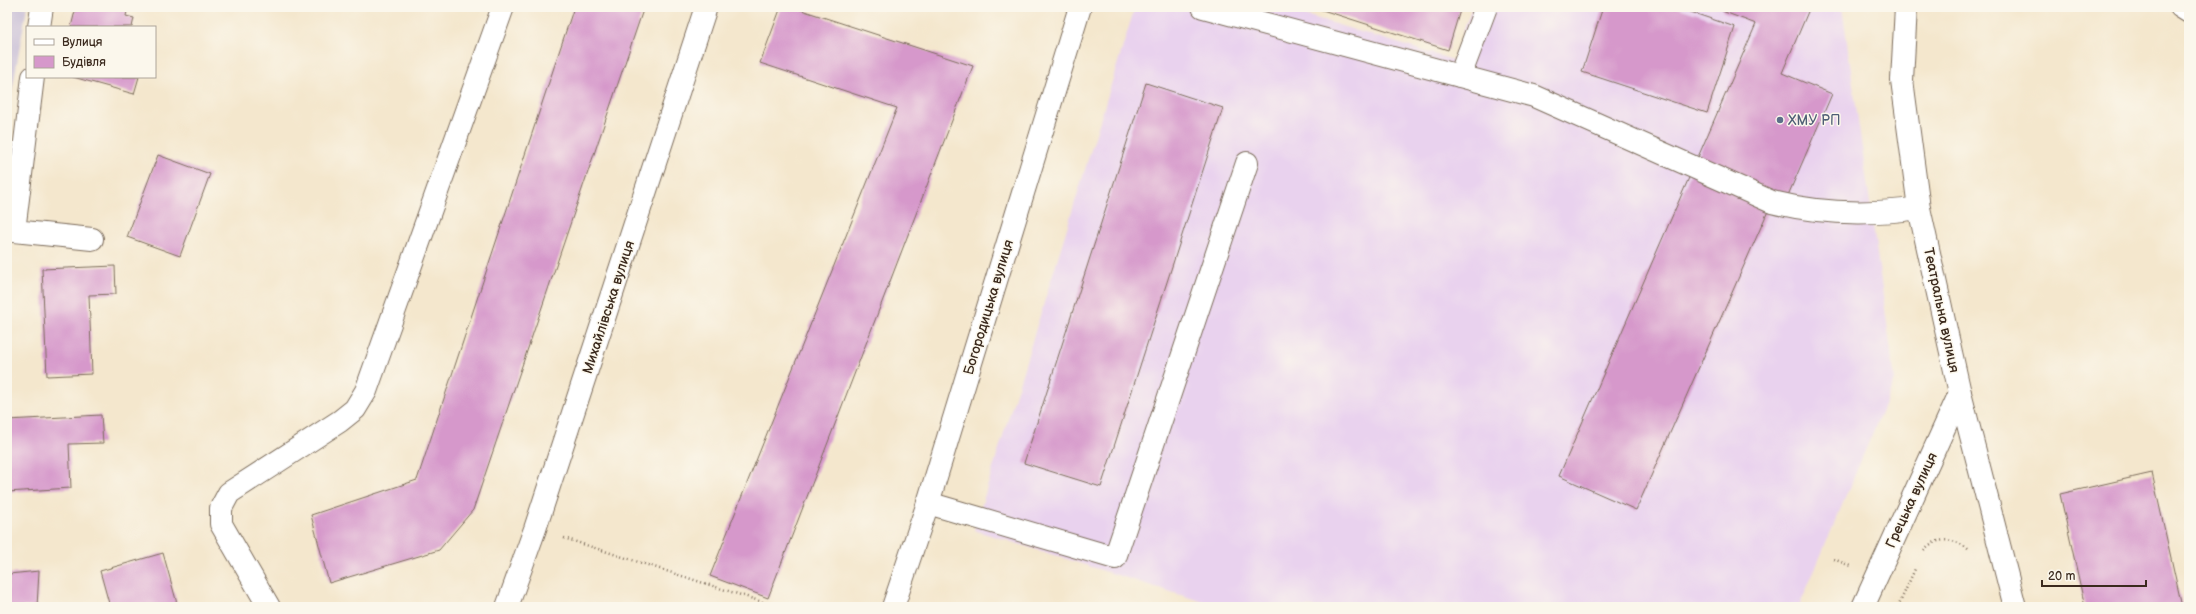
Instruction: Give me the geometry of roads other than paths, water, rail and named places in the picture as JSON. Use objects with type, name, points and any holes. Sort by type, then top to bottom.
[{"type":"street","points":[[39,26],[42,7]]},
{"type":"street","points":[[269,607],[221,524],[221,508],[229,493],[355,409],[366,391],[503,7]]},
{"type":"street","name":"Михайлівська вулиця","points":[[507,607],[535,529],[706,7]]},
{"type":"street","name":"Богородицька вулиця","points":[[893,607],[928,502],[1080,7]]},
{"type":"street","points":[[1203,7],[1534,96],[1772,202],[1802,210],[1886,213],[1920,208]]},
{"type":"street","points":[[1460,76],[1486,7]]},
{"type":"street","name":"Театральна вулиця","points":[[1906,7],[1902,80],[1920,208],[1960,394],[2015,607]]},
{"type":"street","points":[[2181,7],[2189,12]]},
{"type":"street","points":[[33,78],[14,231],[92,239]]},
{"type":"street","points":[[928,502],[1115,558],[1247,163]]},
{"type":"street","name":"Грецька вулиця","points":[[1863,607],[1960,394]]},
{"type":"place","name":"ХМУ РП","points":[[1780,120]]}]
